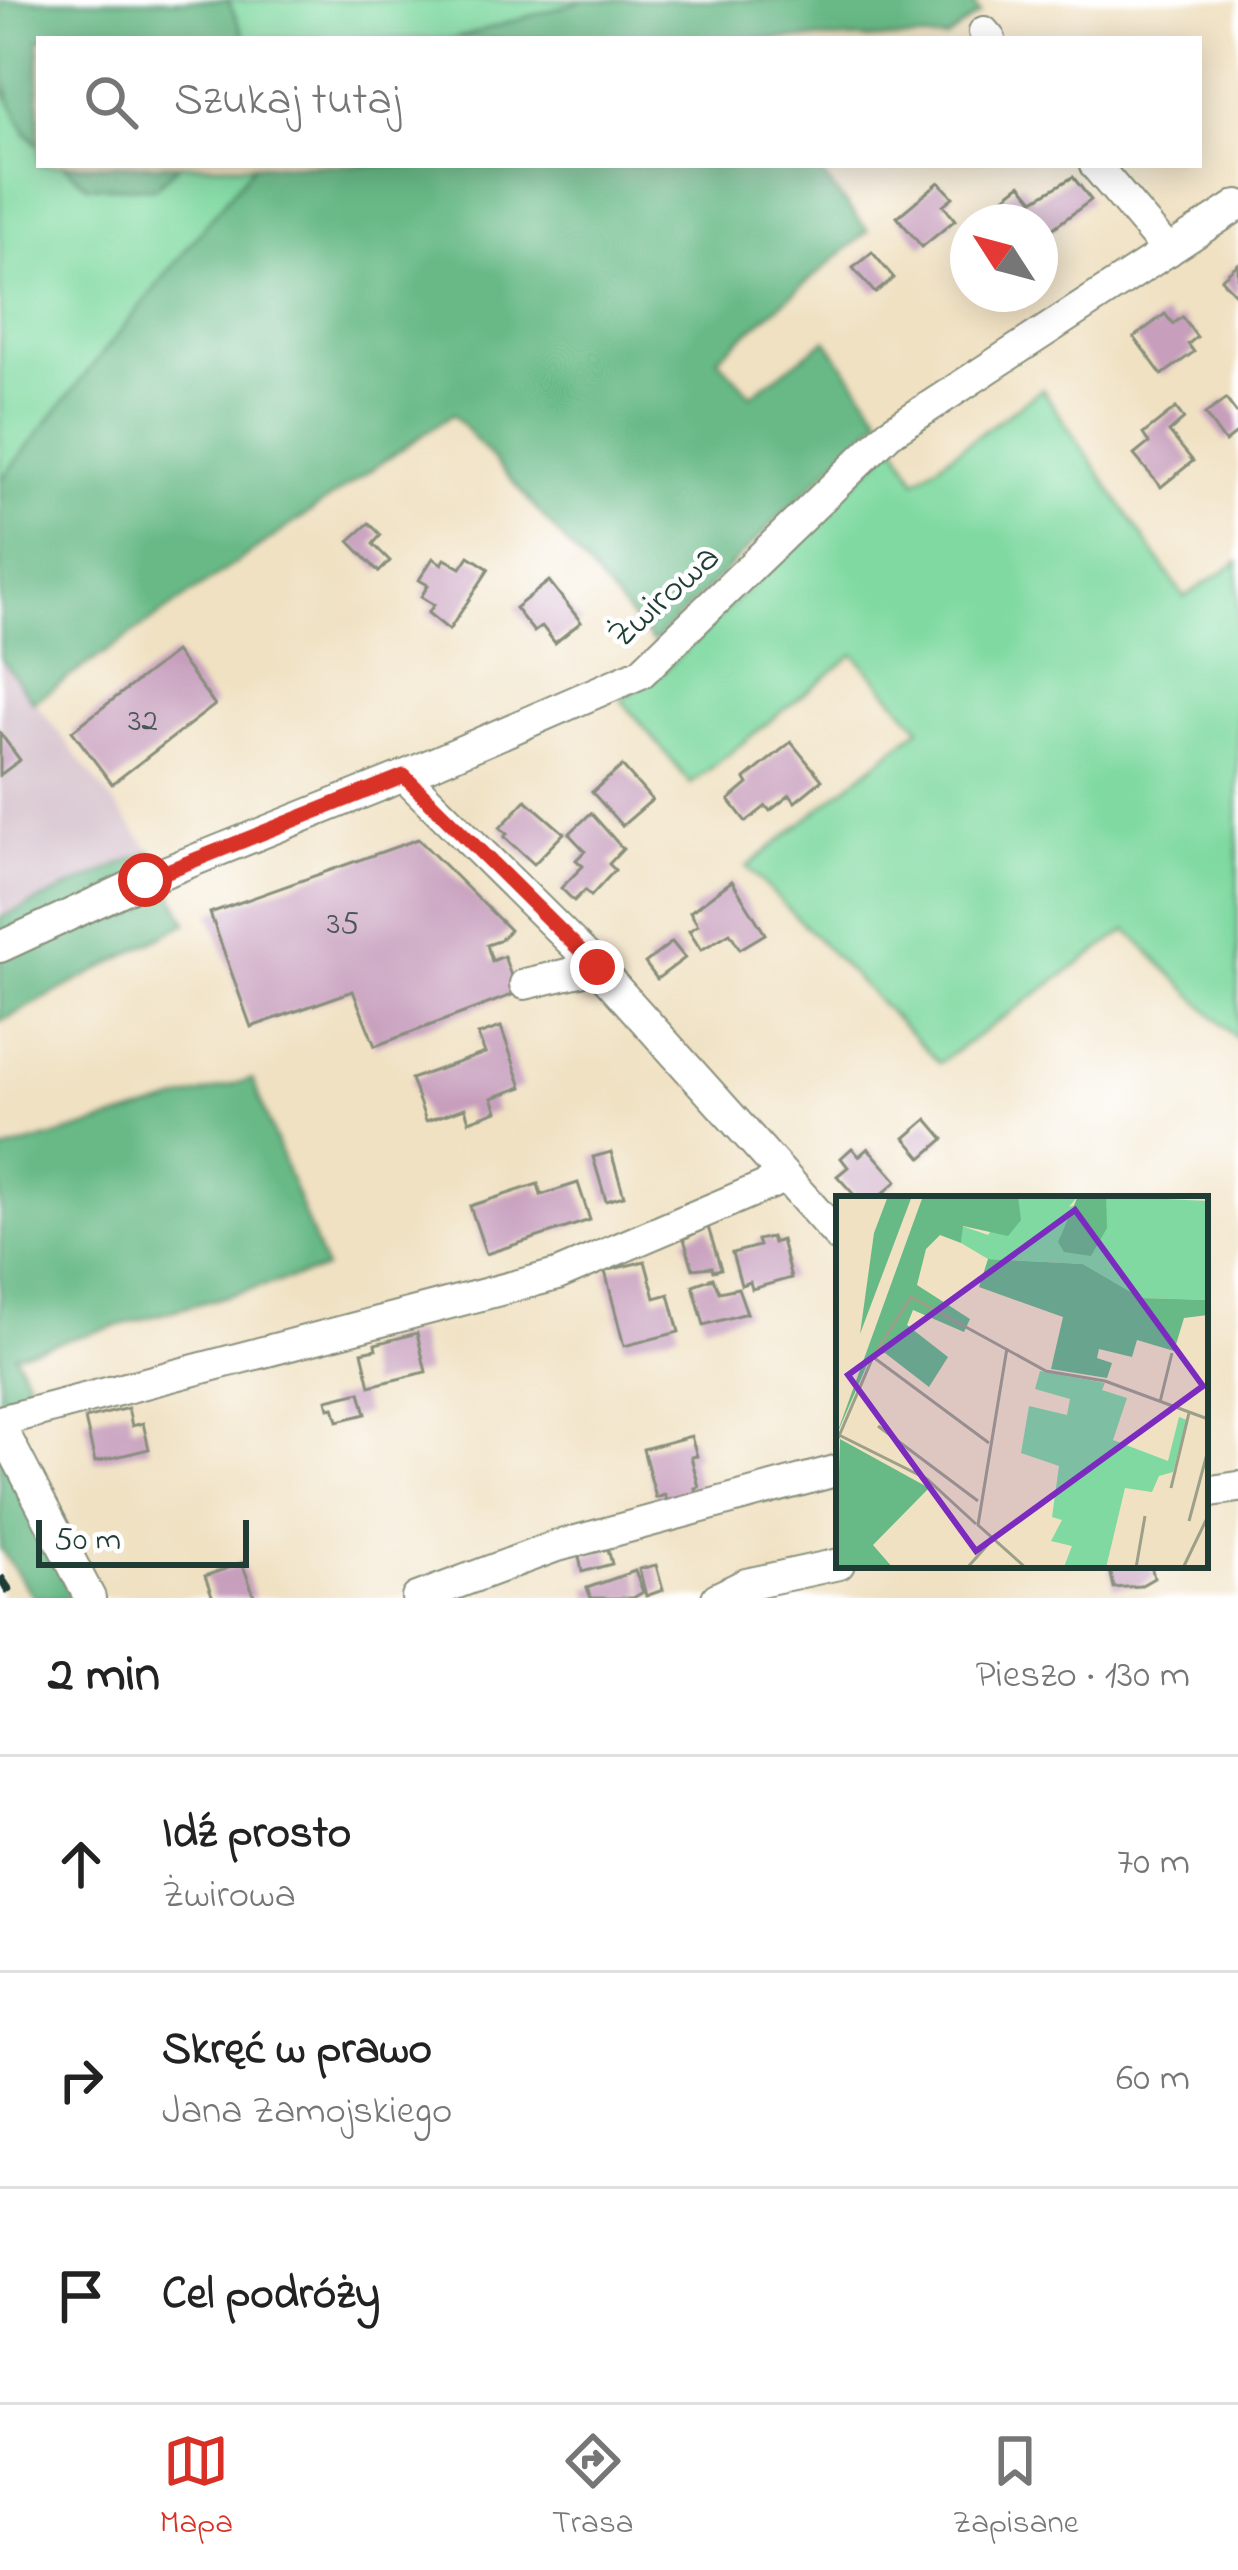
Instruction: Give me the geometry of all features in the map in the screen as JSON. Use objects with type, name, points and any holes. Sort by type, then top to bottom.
[{"type":"street","points":[[1099,168],[1168,251]]},
{"type":"street","name":"Żwirowa","points":[[0,947],[145,880],[404,776],[641,673],[889,433],[1238,205]]},
{"type":"street","points":[[404,776],[597,967],[836,1234]]},
{"type":"street","points":[[525,984],[597,967]]},
{"type":"street","points":[[91,1598],[0,1423],[557,1275],[784,1178]]},
{"type":"street","points":[[417,1598],[554,1547],[836,1471]]},
{"type":"street","points":[[1208,1492],[1238,1487]]},
{"type":"street","points":[[717,1598],[746,1584],[836,1565]]},
{"type":"shaded area","points":[[0,657],[151,851],[0,918]]},
{"type":"green space","points":[[0,0],[228,0],[244,36],[36,36],[36,142],[16,114],[2,59]]},
{"type":"green space","points":[[228,0],[586,0],[463,36],[244,36]]},
{"type":"green space","points":[[586,0],[970,0],[980,13],[951,36],[463,36]]},
{"type":"green space","points":[[0,82],[27,135],[36,142],[36,168],[67,168],[88,186],[155,188],[176,168],[252,168],[0,481]]},
{"type":"green space","points":[[67,168],[176,168],[155,188],[88,186]]},
{"type":"green space","points":[[252,168],[816,168],[868,231],[717,358],[751,395],[826,340],[881,417],[653,642],[453,414],[33,702],[0,657],[0,481]]},
{"type":"green space","points":[[1042,389],[1184,597],[1238,562],[1238,1040],[1127,930],[939,1063],[747,867],[920,728],[854,654],[691,784],[621,699],[661,674],[895,443],[916,480]]},
{"type":"green space","points":[[151,851],[187,923],[0,1022],[0,918]]},
{"type":"green space","points":[[252,1079],[325,1269],[15,1354],[37,1400],[0,1421],[0,1152]]},
{"type":"green space","points":[[0,1452],[75,1598],[34,1598],[0,1548]]},
{"type":"building","points":[[1073,177],[1091,200],[1058,225],[1058,204],[995,204],[1021,184],[1034,200]]},
{"type":"building","points":[[939,182],[953,197],[943,205],[950,224],[922,247],[897,217]]},
{"type":"building","points":[[872,252],[894,278],[875,293],[853,268]]},
{"type":"building","points":[[1238,264],[1238,297],[1221,279]]},
{"type":"building","points":[[1165,314],[1173,324],[1182,317],[1197,337],[1188,344],[1194,352],[1162,375],[1134,337]]},
{"type":"building","points":[[1226,399],[1238,415],[1238,432],[1225,442],[1205,414]]},
{"type":"building","points":[[1176,408],[1184,419],[1169,432],[1193,461],[1161,487],[1134,455],[1149,443],[1143,434]]},
{"type":"building","points":[[369,523],[381,535],[373,544],[390,561],[379,572],[349,541]]},
{"type":"building","points":[[469,556],[489,569],[449,630],[428,613],[434,605],[421,597],[428,585],[419,580],[433,558],[461,568]]},
{"type":"building","points":[[549,581],[581,622],[555,643],[542,626],[534,632],[515,608]]},
{"type":"building","points":[[175,652],[215,705],[112,784],[72,731]]},
{"type":"building","points":[[0,733],[20,760],[0,775]]},
{"type":"building","points":[[791,742],[822,780],[795,802],[790,795],[746,822],[729,800],[748,784],[745,779]]},
{"type":"building","points":[[622,766],[652,800],[622,826],[592,792]]},
{"type":"building","points":[[526,800],[564,833],[534,864],[500,828]]},
{"type":"building","points":[[591,813],[623,849],[609,864],[615,870],[591,896],[585,890],[574,901],[561,888],[583,866],[576,860],[585,851],[569,834]]},
{"type":"building","points":[[418,839],[510,930],[487,945],[492,961],[504,956],[517,993],[375,1046],[353,991],[251,1027],[210,913]]},
{"type":"building","points":[[732,881],[765,934],[740,949],[730,933],[701,950],[689,931],[698,925],[690,912]]},
{"type":"building","points":[[672,942],[685,958],[657,979],[645,963]]},
{"type":"building","points":[[501,1027],[522,1087],[492,1098],[497,1111],[469,1121],[465,1108],[426,1121],[411,1079],[485,1053],[478,1035]]},
{"type":"building","points":[[927,1119],[944,1139],[922,1158],[905,1138]]},
{"type":"building","points":[[852,1148],[859,1156],[868,1148],[897,1181],[880,1196],[855,1196],[837,1176],[848,1167],[841,1158]]},
{"type":"building","points":[[611,1152],[624,1196],[606,1201],[593,1157]]},
{"type":"building","points":[[578,1183],[590,1220],[486,1254],[470,1206],[538,1184],[541,1195]]},
{"type":"building","points":[[708,1227],[721,1269],[693,1269],[684,1239]]},
{"type":"building","points":[[771,1237],[773,1243],[781,1240],[791,1278],[752,1289],[750,1282],[741,1285],[732,1253],[759,1246],[757,1240]]},
{"type":"building","points":[[645,1261],[655,1298],[669,1294],[679,1332],[624,1346],[605,1271]]},
{"type":"building","points":[[713,1278],[719,1292],[738,1288],[747,1313],[704,1325],[693,1285]]},
{"type":"building","points":[[417,1333],[426,1372],[370,1386],[362,1352]]},
{"type":"building","points":[[360,1392],[366,1414],[338,1421],[327,1400]]},
{"type":"building","points":[[128,1408],[132,1426],[143,1423],[149,1449],[95,1462],[85,1419]]},
{"type":"building","points":[[691,1436],[697,1456],[691,1457],[698,1499],[669,1507],[665,1495],[656,1498],[643,1449]]},
{"type":"building","points":[[608,1549],[612,1564],[582,1572],[579,1556]]},
{"type":"building","points":[[242,1563],[255,1598],[213,1598],[205,1576]]},
{"type":"building","points":[[656,1565],[663,1590],[646,1596],[639,1569]]},
{"type":"building","points":[[1110,1568],[1152,1568],[1154,1578],[1140,1586],[1114,1588]]},
{"type":"building","points":[[635,1571],[643,1592],[633,1598],[591,1598],[587,1588]]},
{"type":"railway","points":[[0,1577],[14,1598]]},
{"type":"route","points":[[145,880],[404,776],[597,967]]}]
